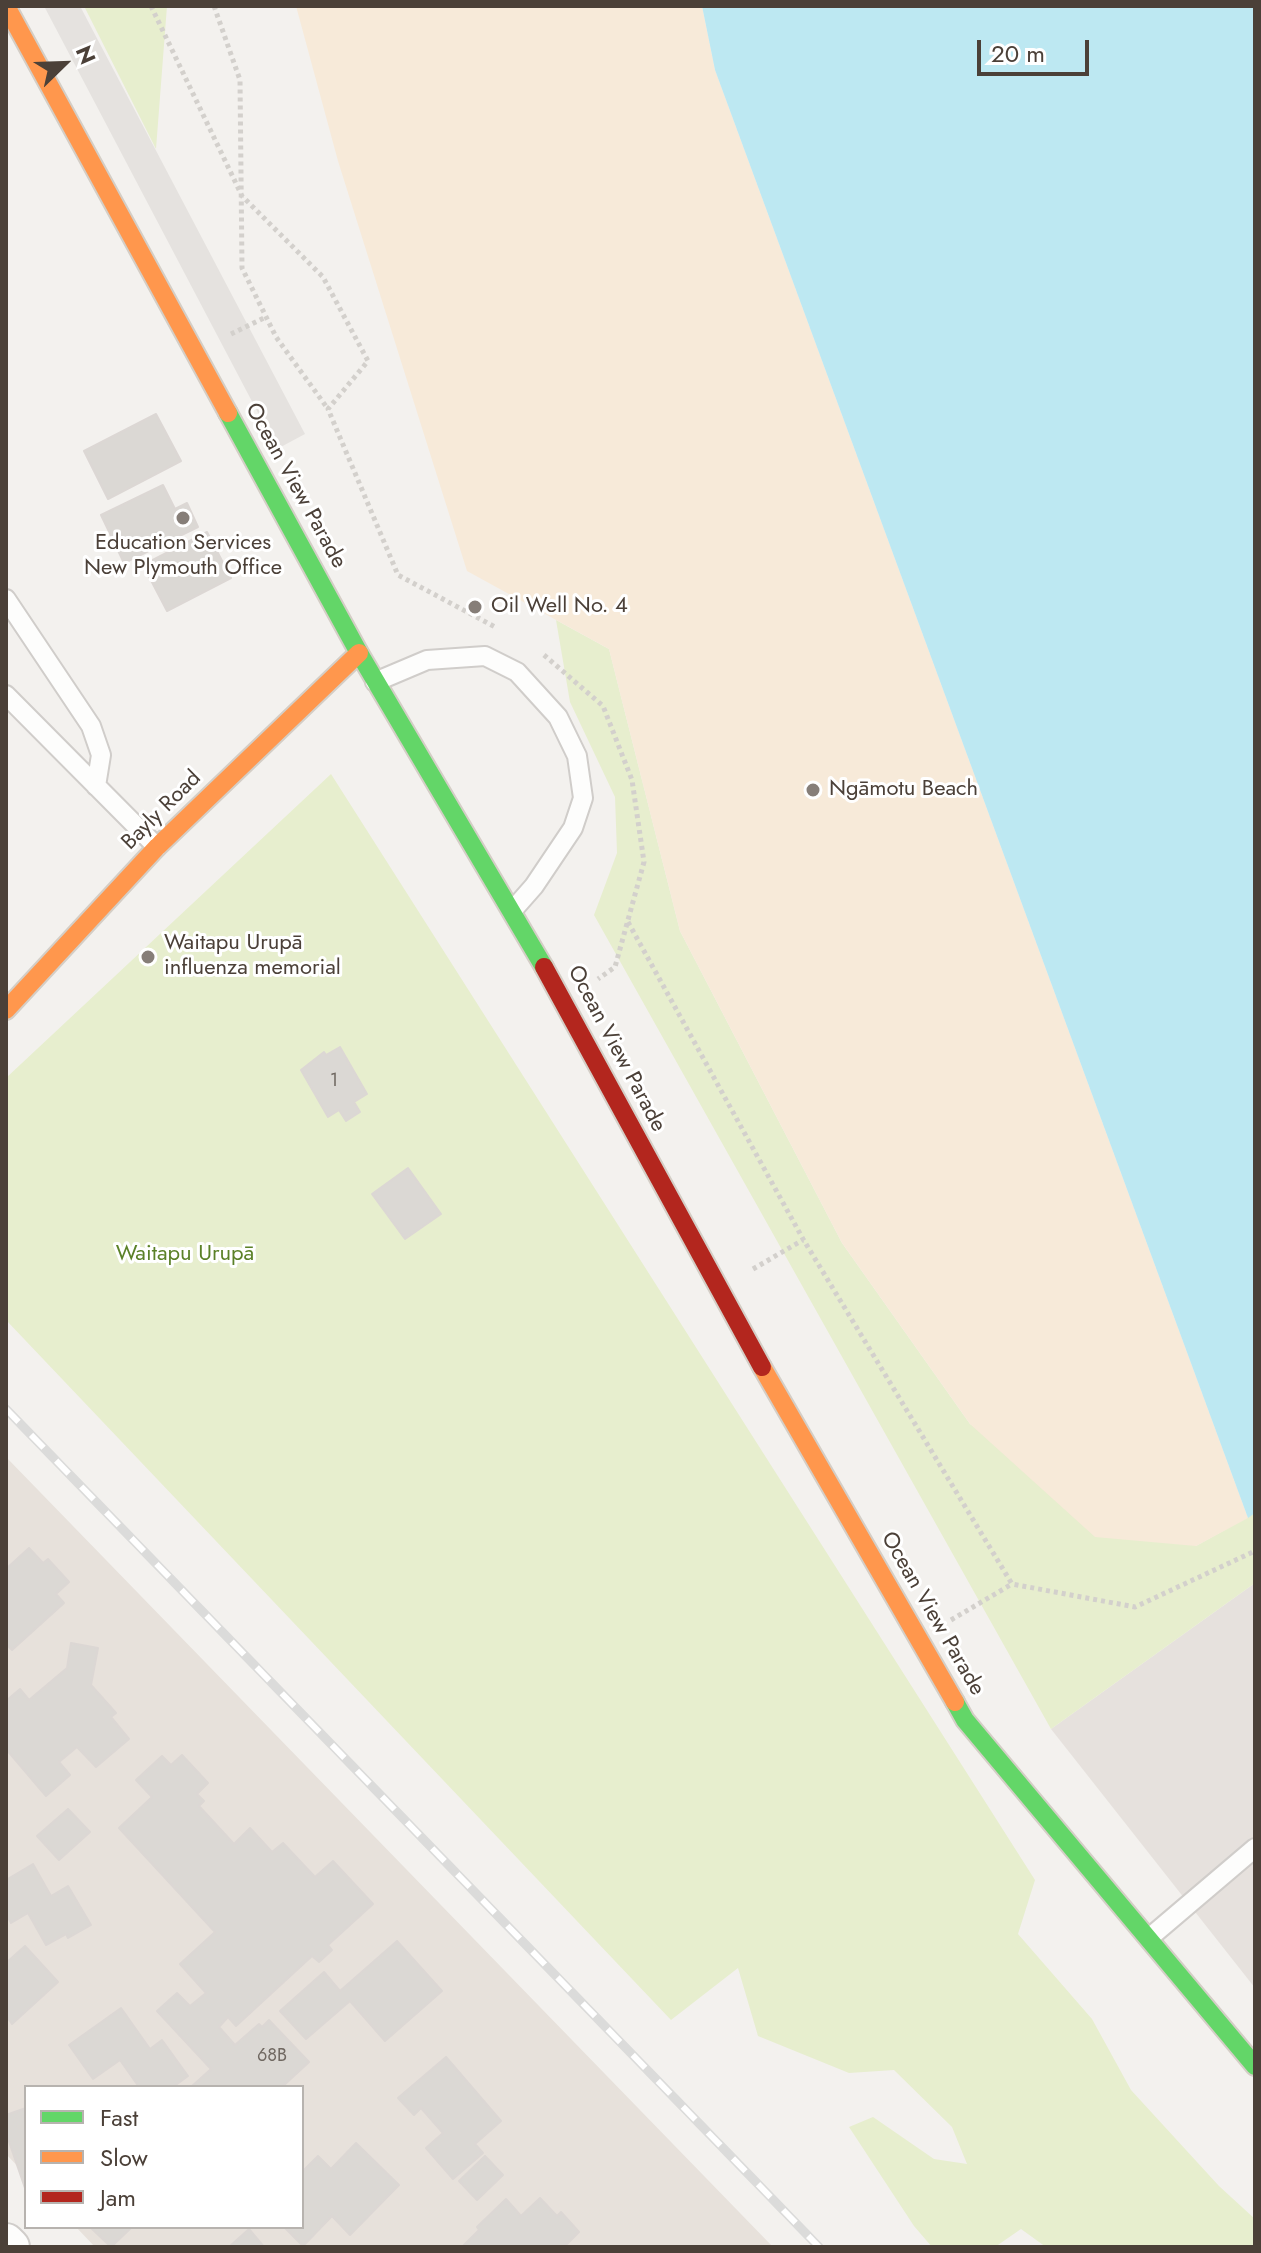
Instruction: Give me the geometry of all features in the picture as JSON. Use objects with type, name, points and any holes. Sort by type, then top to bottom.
[{"type":"street","name":"Ocean View Parade","points":[[6,6],[375,682],[566,1004],[718,1290],[965,1720],[1255,2066]]},
{"type":"street","name":"Bayly Road","points":[[6,1010],[157,847],[359,653]]},
{"type":"street","points":[[6,2242],[11,2247]]},
{"type":"lane","points":[[6,599],[91,726],[101,755],[96,786]]},
{"type":"lane","points":[[375,682],[427,660],[485,656],[517,672],[558,717],[577,756],[583,798],[573,828],[534,886],[512,911]]},
{"type":"lane","points":[[6,695],[157,847]]},
{"type":"lane","points":[[1149,1938],[1255,1848]]},
{"type":"path","points":[[151,6],[242,196],[323,277],[368,361],[328,409]]},
{"type":"path","points":[[214,6],[240,80],[242,268],[276,337],[328,409],[398,575],[509,634]]},
{"type":"path","points":[[537,649],[603,706],[632,780],[644,862],[615,967],[566,1004]]},
{"type":"path","points":[[628,921],[803,1239],[1012,1584]]},
{"type":"path","points":[[718,1290],[803,1239]]},
{"type":"path","points":[[920,1639],[1012,1584],[1135,1607],[1255,1551]]},
{"type":"shaded area","points":[[44,6],[80,6],[305,434],[277,449]]},
{"type":"shaded area","points":[[6,1457],[773,2247],[95,2247],[78,2229],[304,2229],[304,2085],[24,2085],[24,2173],[6,2154]]},
{"type":"shaded area","points":[[1255,1583],[1255,1988],[1051,1729]]},
{"type":"green space","points":[[84,6],[167,6],[156,149]]},
{"type":"green space","points":[[556,620],[609,649],[680,931],[842,1243],[970,1424],[1196,1546],[1255,1513],[1255,1583],[1051,1729],[594,915],[617,853],[615,797],[570,702]]},
{"type":"green space","name":"Waitapu Urupā","points":[[331,774],[1035,1880],[1018,1934],[1092,2019],[1131,2090],[1219,2186],[1255,2219],[1255,2247],[1046,2247],[1021,2229],[995,2247],[932,2247],[914,2226],[849,2127],[873,2117],[934,2159],[967,2164],[952,2127],[894,2070],[849,2073],[758,2036],[738,1968],[671,2020],[6,1320],[6,1078]]},
{"type":"sand","name":"Ngāmotu Beach","points":[[296,6],[702,6],[715,70],[1248,1518],[1196,1546],[1095,1537],[970,1424],[842,1243],[680,931],[609,649],[467,571],[338,161]]},
{"type":"water","points":[[702,6],[1255,6],[1255,1513],[1248,1518],[715,70]]},
{"type":"building","points":[[156,414],[181,461],[108,499],[84,451]]},
{"type":"building","points":[[163,485],[175,509],[187,503],[198,527],[124,563],[101,515]]},
{"type":"building","points":[[207,532],[231,578],[167,611],[143,565]]},
{"type":"building","points":[[340,1047],[367,1094],[354,1102],[360,1112],[346,1121],[339,1110],[328,1117],[301,1070],[324,1052],[326,1055]]},
{"type":"building","points":[[408,1168],[441,1214],[405,1239],[372,1194]]},
{"type":"building","points":[[29,1548],[43,1563],[48,1559],[69,1582],[56,1594],[64,1603],[12,1650],[6,1644],[6,1569]]},
{"type":"building","points":[[71,1643],[98,1648],[91,1685],[116,1713],[111,1717],[129,1739],[96,1767],[77,1747],[59,1762],[70,1775],[46,1796],[6,1749],[6,1701],[20,1689],[29,1700],[67,1668]]},
{"type":"building","points":[[182,1755],[208,1783],[197,1794],[204,1801],[199,1806],[234,1844],[250,1828],[272,1852],[283,1843],[315,1877],[333,1861],[373,1904],[328,1945],[332,1950],[319,1962],[312,1956],[236,2026],[228,2017],[219,2027],[235,2045],[259,2024],[262,2027],[269,2020],[309,2062],[284,2085],[193,2085],[211,2069],[157,2011],[177,1993],[190,2006],[206,1993],[180,1964],[215,1932],[119,1828],[152,1797],[136,1780],[162,1756],[171,1765]]},
{"type":"building","points":[[68,1809],[90,1832],[59,1860],[37,1836]]},
{"type":"building","points":[[33,1864],[51,1896],[68,1886],[91,1925],[68,1938],[66,1934],[46,1945],[28,1913],[11,1923],[6,1914],[6,1880]]},
{"type":"building","points":[[397,1941],[442,1991],[385,2041],[350,2001],[306,2039],[280,2011],[324,1972],[340,1991]]},
{"type":"building","points":[[25,1946],[58,1982],[12,2024],[6,2016],[6,1963]]},
{"type":"building","points":[[121,2008],[150,2049],[162,2040],[188,2076],[176,2085],[138,2085],[120,2060],[93,2079],[69,2045]]},
{"type":"building","points":[[446,2057],[501,2121],[475,2144],[483,2153],[453,2179],[426,2148],[443,2133],[421,2108],[414,2115],[398,2098]]},
{"type":"building","points":[[24,2109],[24,2185],[6,2133],[6,2115]]},
{"type":"building","points":[[356,2143],[399,2185],[350,2235],[332,2216],[303,2246],[286,2229],[304,2229],[304,2170],[318,2156],[331,2169]]},
{"type":"building","points":[[485,2156],[503,2175],[477,2200],[459,2181]]},
{"type":"building","points":[[540,2198],[557,2216],[561,2212],[579,2232],[564,2247],[462,2247],[479,2230],[477,2227],[506,2199],[521,2216]]},
{"type":"building","points":[[92,2229],[130,2229],[111,2247]]},
{"type":"building","points":[[249,2229],[264,2247],[229,2247]]},
{"type":"railway","points":[[6,1409],[819,2247]]},
{"type":"traffic: fast","points":[[228,413],[359,653],[544,967]]},
{"type":"traffic: fast","points":[[955,1702],[965,1720],[1255,2066]]},
{"type":"traffic: slow","points":[[6,6],[228,413]]},
{"type":"traffic: slow","points":[[6,1010],[157,847],[359,653]]},
{"type":"traffic: slow","points":[[762,1367],[955,1702]]},
{"type":"traffic: jam","points":[[544,967],[762,1367]]},
{"type":"place","name":"Education Services New Plymouth Office","points":[[183,518]]},
{"type":"place","name":"Oil Well No. 4","points":[[475,607]]},
{"type":"place","name":"Ngāmotu Beach","points":[[813,790]]},
{"type":"place","name":"Waitapu Urupā influenza memorial","points":[[148,957]]}]
